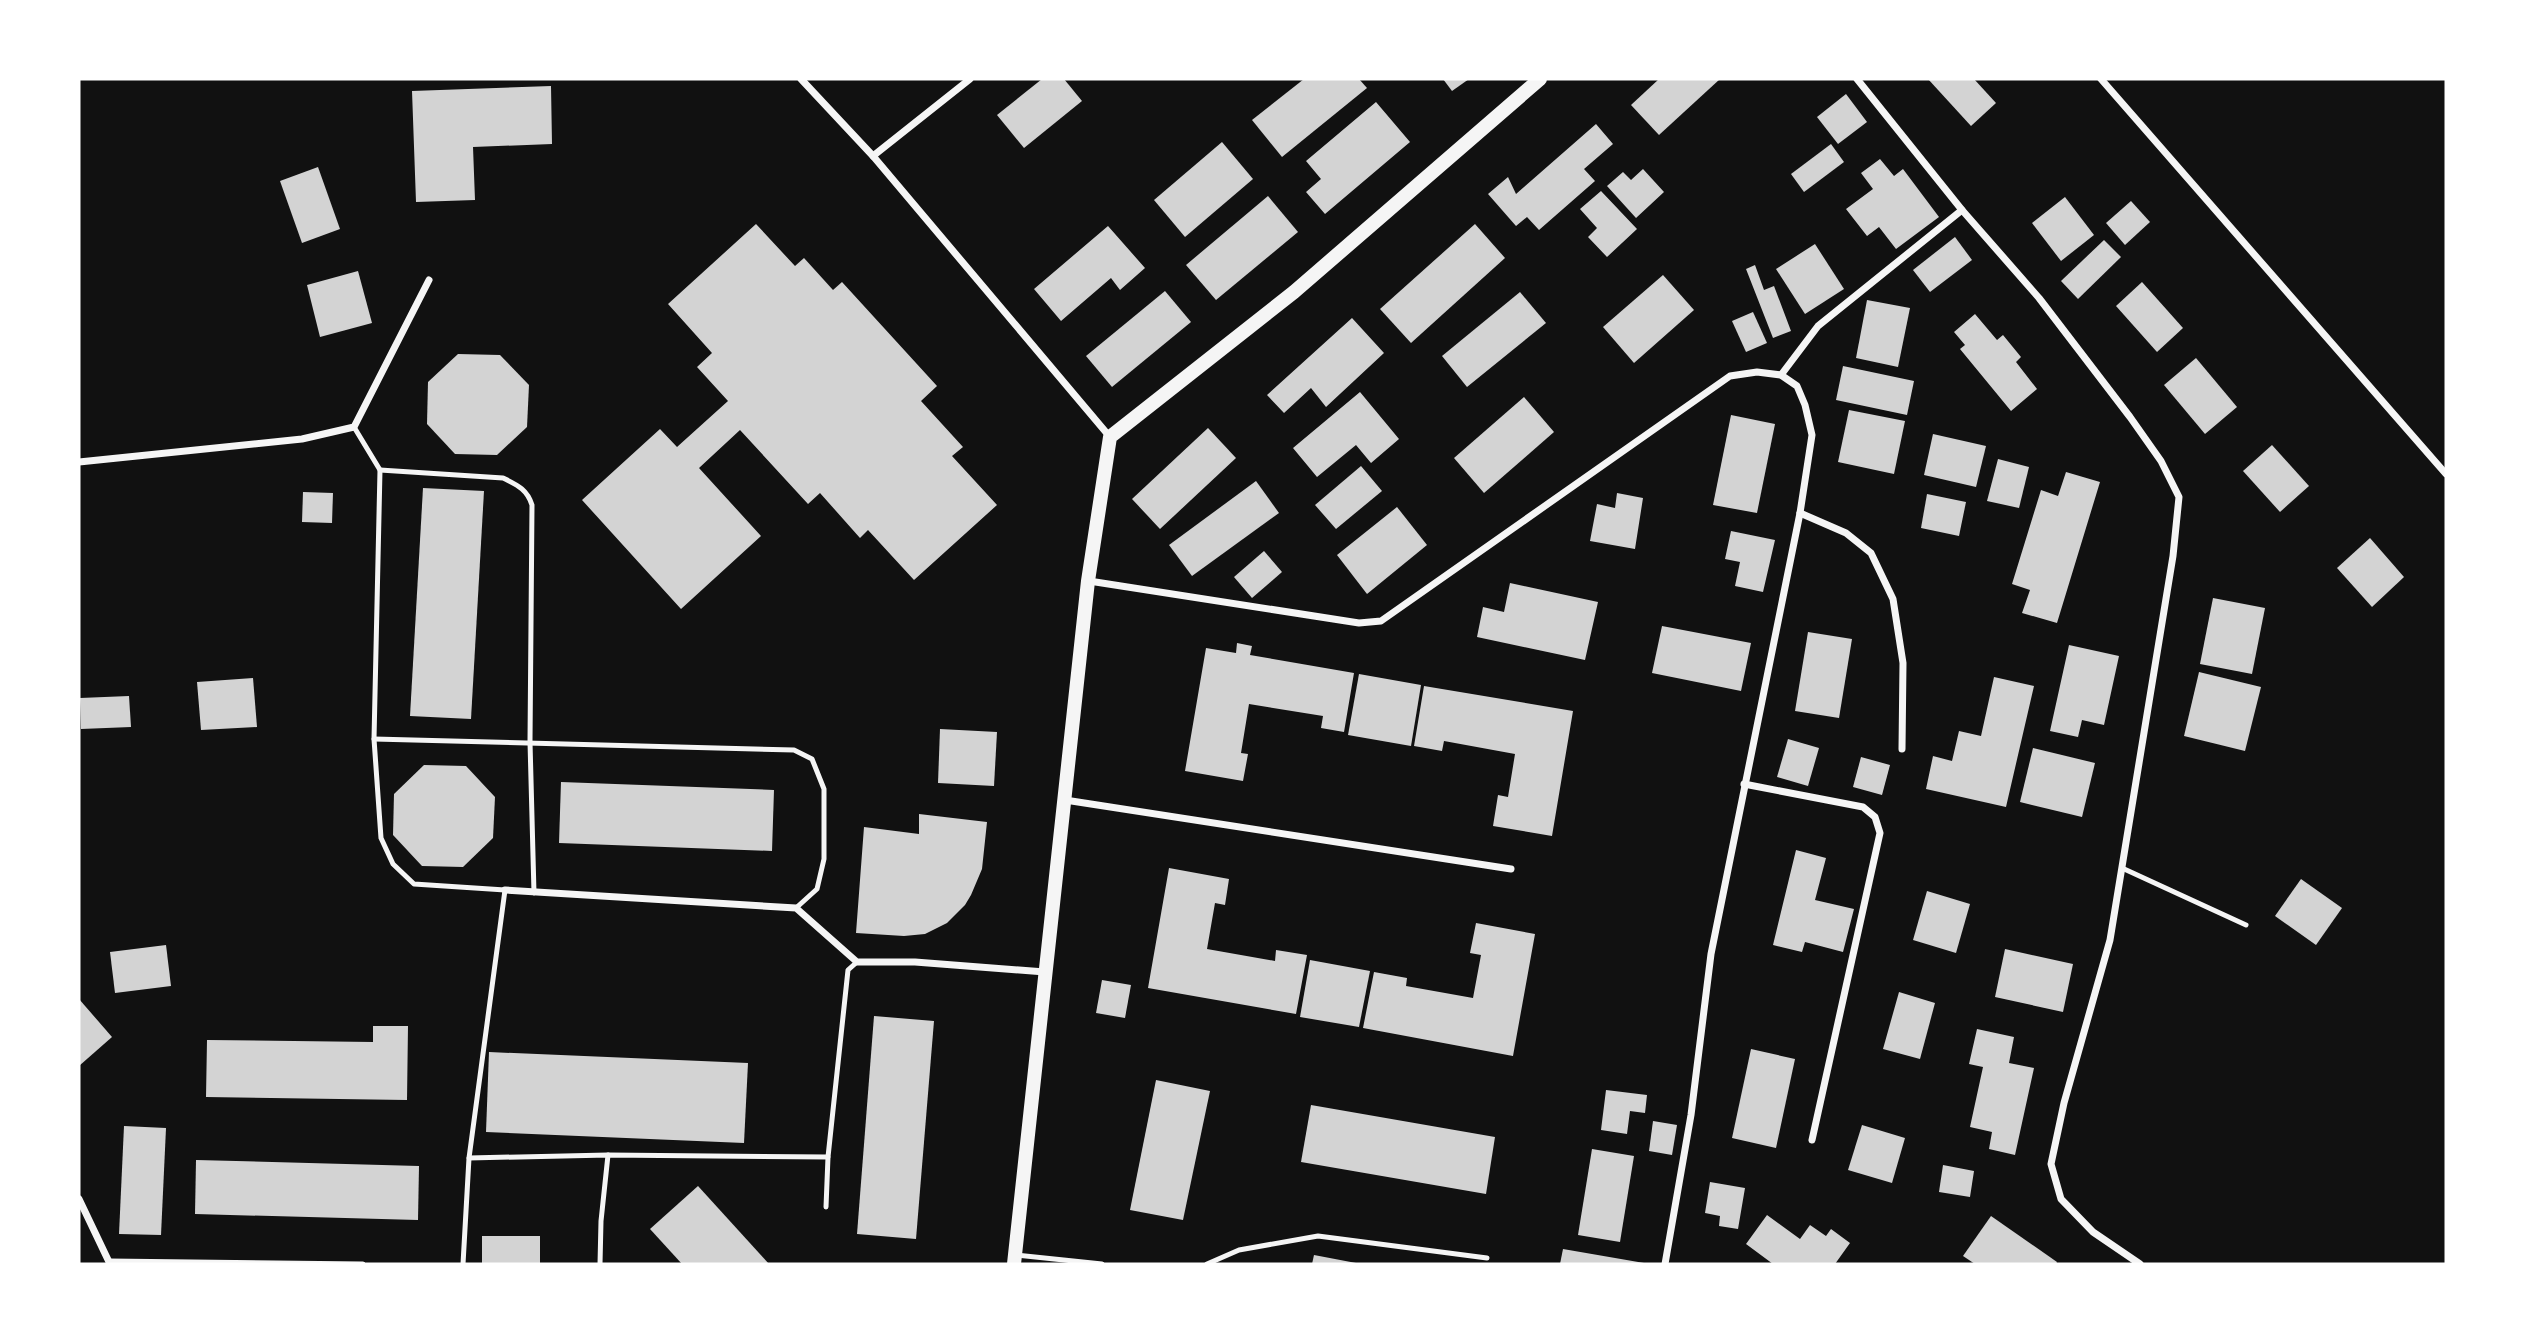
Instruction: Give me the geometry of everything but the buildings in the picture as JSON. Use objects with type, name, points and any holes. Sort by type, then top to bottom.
[{"type":"main road","points":[[1015,1259],[1088,581],[1110,437],[1294,292],[1540,79]]},
{"type":"street","points":[[801,79],[873,156],[1110,437]]},
{"type":"street","points":[[873,156],[970,79]]},
{"type":"street","points":[[1857,79],[1962,210],[2039,298],[2161,461],[2179,497],[2173,556],[2110,940],[2064,1103],[2051,1164],[2062,1199],[2093,1231],[2140,1264]]},
{"type":"street","points":[[2101,79],[2446,474]]},
{"type":"street","points":[[1781,375],[1818,326],[1962,210]]},
{"type":"street","points":[[79,462],[302,439],[354,427],[429,280]]},
{"type":"street","points":[[1088,581],[1359,623],[1381,621],[1730,376],[1757,372],[1781,375],[1797,386],[1812,435],[1800,513],[1711,954],[1691,1115],[1665,1264]]},
{"type":"street","points":[[1800,513],[1846,533],[1871,553],[1893,599],[1903,663],[1902,749]]},
{"type":"street","points":[[1744,784],[1863,807],[1875,817],[1880,833],[1812,1140]]},
{"type":"street","points":[[1065,800],[1511,869]]},
{"type":"street","points":[[505,890],[796,908],[857,962],[915,962],[1045,972]]},
{"type":"street","points":[[79,1199],[109,1263]]},
{"type":"lane","points":[[354,427],[380,470],[374,739],[381,838],[393,864],[414,884],[505,890],[469,1158],[463,1264]]},
{"type":"lane","points":[[380,470],[503,478],[519,485],[529,495],[532,505],[530,742],[534,893]]},
{"type":"lane","points":[[374,739],[793,750],[812,760],[824,789],[824,859],[817,889],[796,908]]},
{"type":"lane","points":[[2123,868],[2246,925]]},
{"type":"lane","points":[[826,1207],[828,1157],[848,971],[857,962]]},
{"type":"lane","points":[[469,1158],[608,1155],[828,1157]]},
{"type":"lane","points":[[600,1264],[601,1221],[608,1155]]},
{"type":"lane","points":[[1208,1264],[1239,1250],[1318,1236],[1487,1258]]},
{"type":"lane","points":[[1015,1259],[1102,1264]]},
{"type":"lane","points":[[109,1263],[363,1264]]}]
